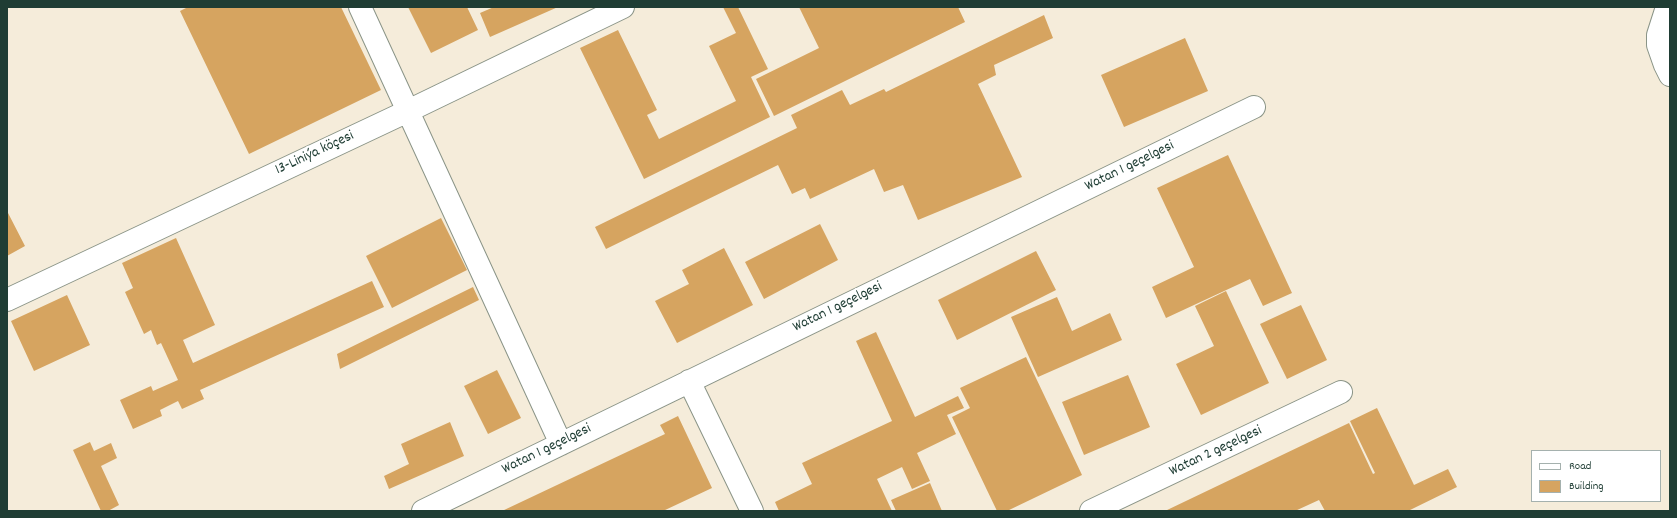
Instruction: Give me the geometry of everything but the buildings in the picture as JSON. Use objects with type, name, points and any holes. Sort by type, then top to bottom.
[{"type":"street","points":[[360,7],[561,444]]},
{"type":"street","name":"13-Liniýa köçesi","points":[[7,300],[408,111],[623,7]]},
{"type":"street","points":[[1667,7],[1658,35],[1665,52],[1670,75]]},
{"type":"street","name":"Watan 1 geçelgesi","points":[[423,511],[1254,107]]},
{"type":"street","points":[[689,381],[752,511]]},
{"type":"street","name":"Watan 2 geçelgesi","points":[[1091,511],[1341,392]]}]
